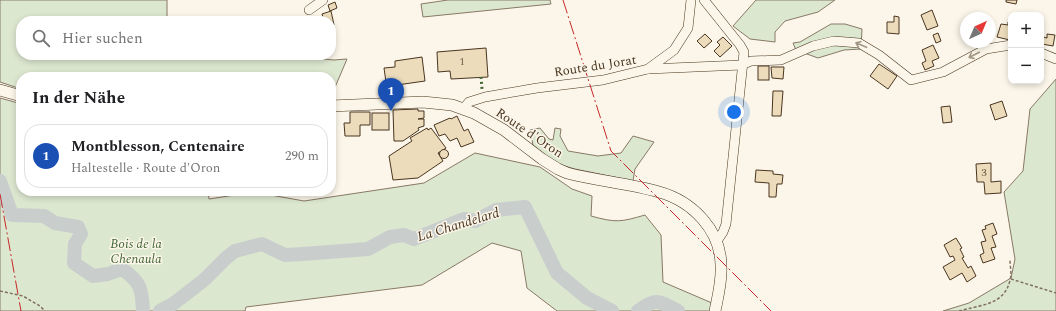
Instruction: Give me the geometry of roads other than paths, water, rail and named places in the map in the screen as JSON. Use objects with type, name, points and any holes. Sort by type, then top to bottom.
[{"type":"main road","points":[[0,90],[16,95]]},
{"type":"main road","name":"Route d'Oron","points":[[336,106],[423,102],[440,103],[463,109],[474,113],[504,130],[542,159],[567,173],[659,192],[678,199],[693,209],[702,218],[708,225],[717,241],[722,266],[715,310]]},
{"type":"street","points":[[309,10],[323,0]]},
{"type":"street","name":"Route du Jorat","points":[[463,109],[469,102],[486,97],[537,88],[603,80],[648,70],[674,50],[688,28],[691,0]]},
{"type":"street","points":[[704,0],[740,44],[744,52],[726,224],[717,241]]},
{"type":"street","points":[[648,70],[742,65],[751,61],[781,60],[813,46],[834,41],[859,43],[879,55],[910,80],[943,72],[986,49],[1008,46]]},
{"type":"street","points":[[1044,54],[1056,59]]},
{"type":"waterway","name":"La Chandelard","points":[[0,181],[12,215],[44,216],[55,223],[78,227],[81,234],[75,244],[74,263],[93,276],[108,274],[122,269],[137,282],[141,291],[143,311]]},
{"type":"waterway","name":"La Chandelard","points":[[160,311],[173,304],[204,280],[235,251],[262,244],[285,255],[368,249],[390,237],[404,235],[414,239],[464,219],[475,221],[496,210],[525,207],[557,273],[587,298],[612,311]]},
{"type":"waterway","name":"La Chandelard","points":[[638,311],[654,302],[662,303],[678,311]]},
{"type":"place","name":"Montblesson, Centenaire","points":[[391,111]]},
{"type":"park label","name":"Bois de la Chenaula","points":[[136,250]]}]
